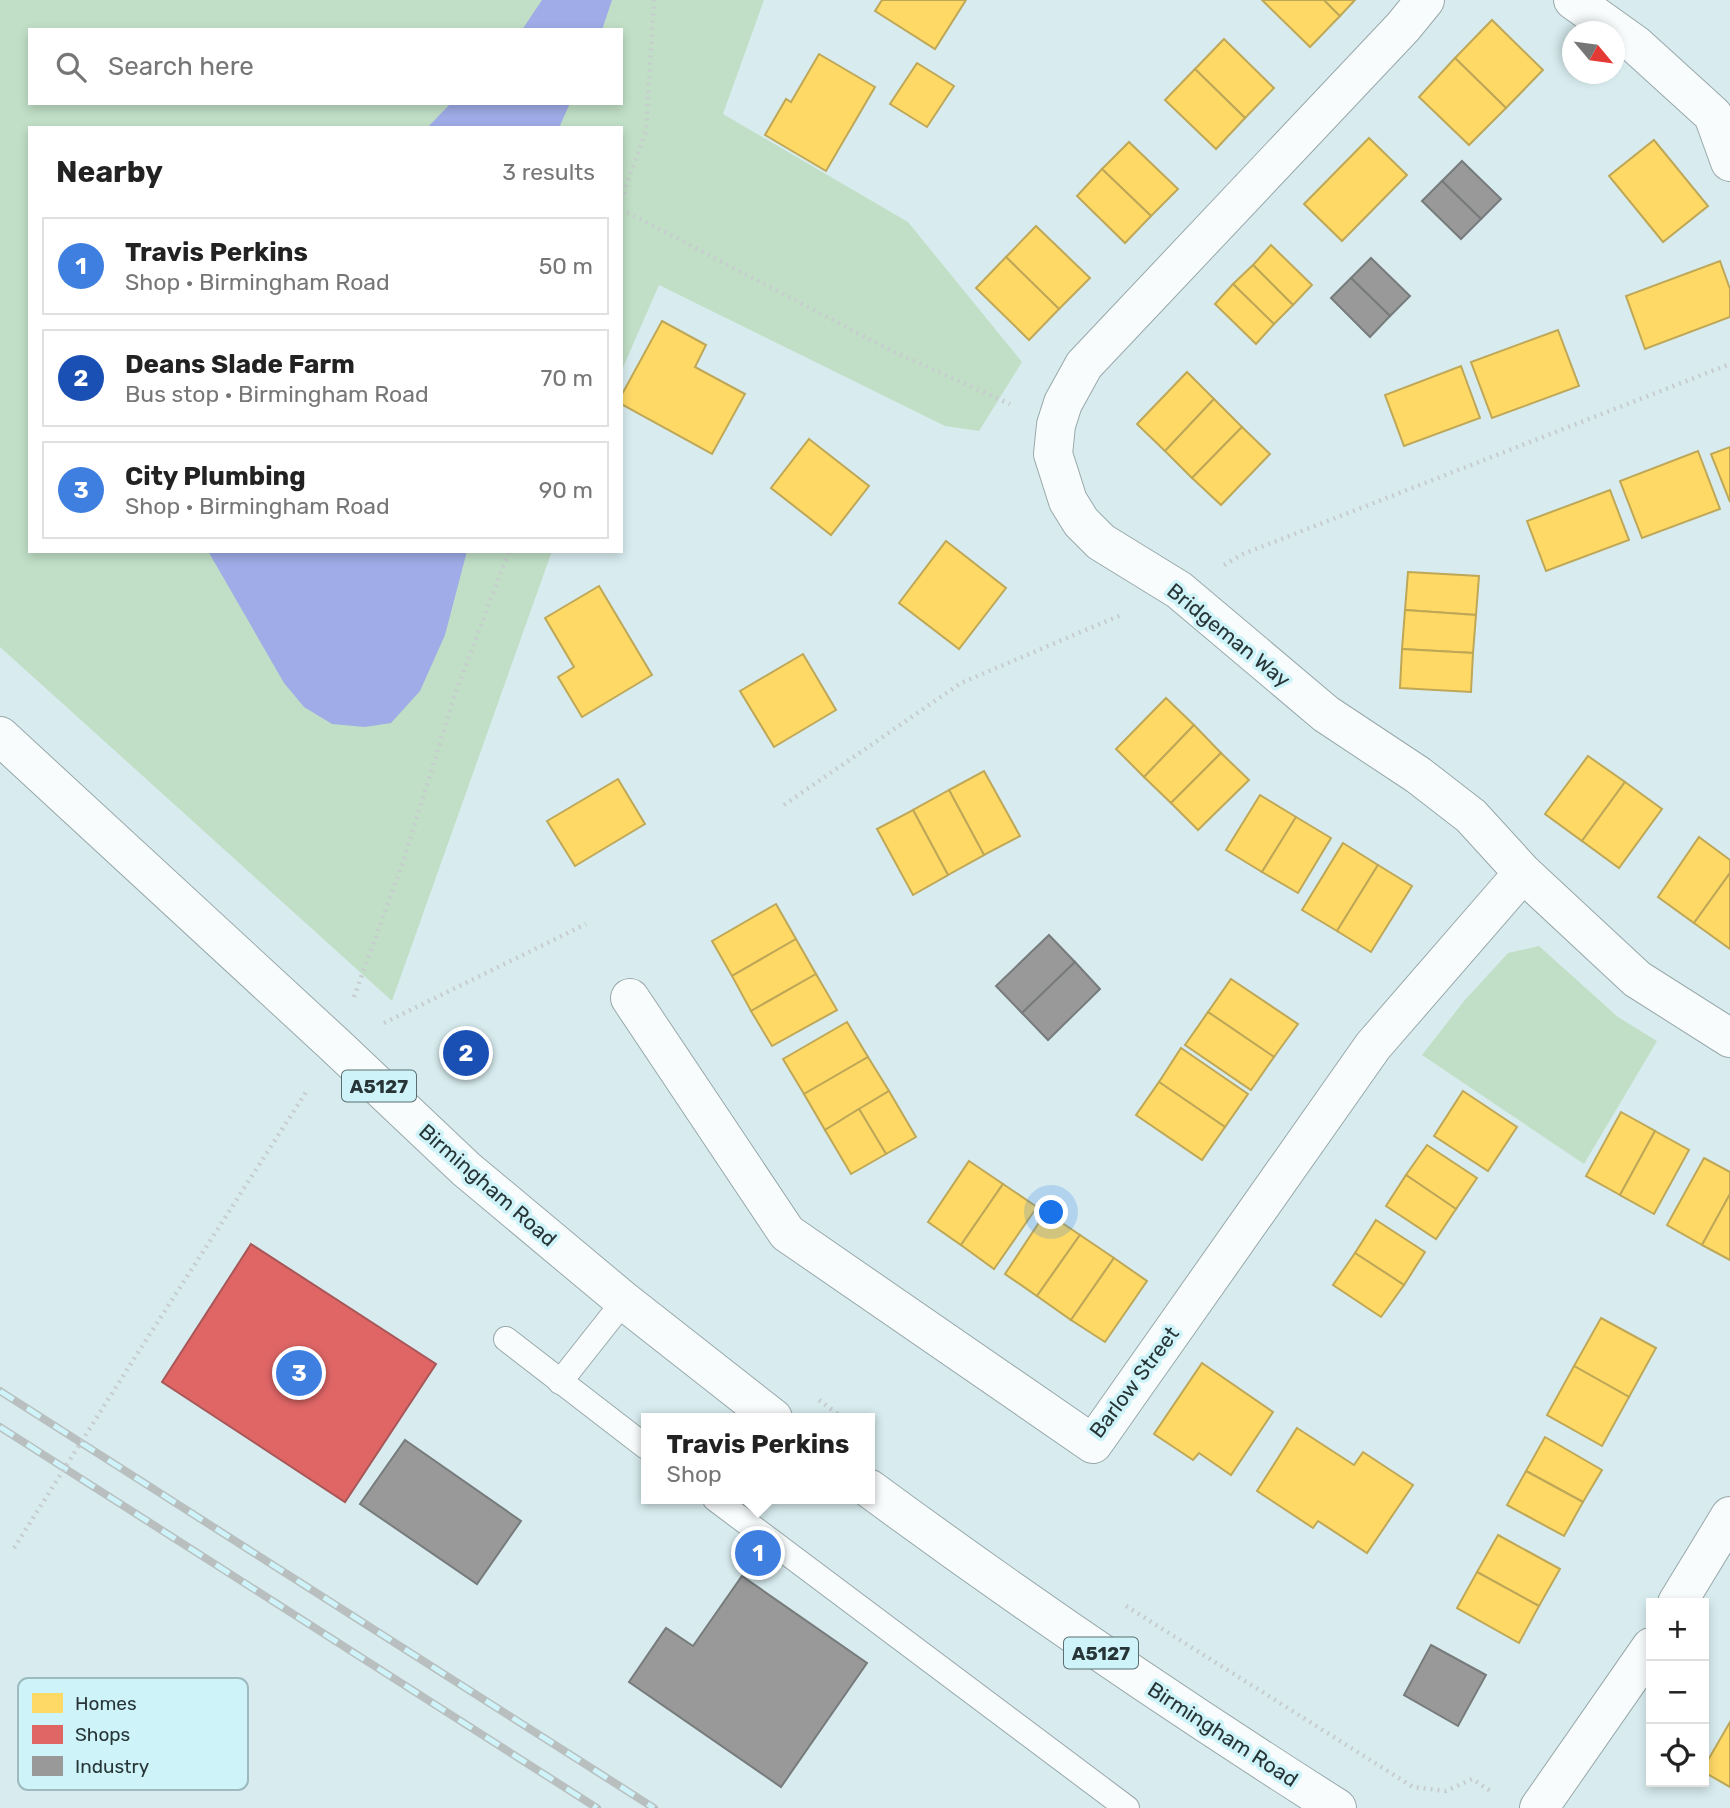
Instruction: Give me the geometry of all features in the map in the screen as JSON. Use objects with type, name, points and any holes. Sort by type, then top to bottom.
[{"type":"street","name":"Bridgeman Way","points":[[1425,0],[1403,27],[1084,365],[1063,402],[1056,425],[1053,454],[1068,501],[1081,522],[1101,542],[1179,590],[1326,714],[1418,775],[1471,816],[1522,873],[1637,979],[1730,1038]]},
{"type":"street","points":[[1573,0],[1636,45],[1721,112],[1730,162]]},
{"type":"street","name":"Birmingham Road","points":[[0,736],[466,1169],[624,1301],[767,1413]]},
{"type":"street","name":"Barlow Street","points":[[630,998],[787,1233],[1093,1444],[1373,1046],[1522,873]]},
{"type":"street","name":"Birmingham Road","points":[[875,1493],[994,1580],[1337,1808]]},
{"type":"street","points":[[1681,1598],[1730,1516]]},
{"type":"street","points":[[1539,1808],[1646,1654]]},
{"type":"lane","points":[[560,1382],[624,1301]]},
{"type":"lane","points":[[506,1339],[641,1443]]},
{"type":"lane","points":[[722,1504],[1127,1808]]},
{"type":"path","points":[[623,194],[646,131],[654,0]]},
{"type":"path","points":[[623,210],[890,350],[1056,425]]},
{"type":"path","points":[[784,805],[961,683],[1179,590],[1243,554],[1730,364]]},
{"type":"path","points":[[14,1548],[336,1046],[404,859],[455,694],[508,553]]},
{"type":"path","points":[[377,1026],[586,924]]},
{"type":"path","points":[[1124,1604],[1413,1787],[1446,1791],[1472,1779],[1494,1793]]},
{"type":"green space","points":[[0,0],[764,0],[723,114],[908,222],[1022,362],[979,431],[945,426],[659,285],[623,367],[623,126],[28,126],[28,553],[551,553],[392,1001],[0,647]]},
{"type":"green space","points":[[1539,946],[1618,1017],[1657,1041],[1584,1164],[1422,1055],[1464,1001],[1508,953]]},
{"type":"water","points":[[542,0],[612,0],[603,28],[523,28]]},
{"type":"water","points":[[449,105],[569,105],[560,126],[429,126]]},
{"type":"water","points":[[209,553],[466,553],[445,635],[420,691],[391,723],[365,727],[332,724],[304,707],[284,683]]},
{"type":"building: Homes","points":[[882,0],[966,0],[935,49],[875,11]]},
{"type":"building: Homes","points":[[1262,0],[1324,0],[1340,16],[1310,47]]},
{"type":"building: Homes","points":[[1324,0],[1355,0],[1340,16]]},
{"type":"building: Homes","points":[[1492,20],[1543,70],[1506,108],[1455,58]]},
{"type":"building: Homes","points":[[1224,39],[1274,88],[1245,118],[1195,69]]},
{"type":"building: Homes","points":[[819,54],[875,87],[826,171],[765,135],[786,99],[791,102]]},
{"type":"building: Homes","points":[[1455,58],[1506,108],[1469,145],[1419,97]]},
{"type":"building: Homes","points":[[917,63],[954,86],[927,127],[890,104]]},
{"type":"building: Homes","points":[[1195,69],[1245,118],[1216,149],[1165,100]]},
{"type":"building: Homes","points":[[1369,138],[1407,175],[1342,241],[1304,204]]},
{"type":"building: Homes","points":[[1654,140],[1708,206],[1663,242],[1609,176]]},
{"type":"building: Homes","points":[[1129,142],[1178,189],[1151,216],[1102,169]]},
{"type":"building: Homes","points":[[1102,169],[1151,216],[1125,243],[1077,196]]},
{"type":"building: Homes","points":[[1036,226],[1090,278],[1059,309],[1006,257]]},
{"type":"building: Homes","points":[[1271,245],[1312,285],[1293,305],[1253,265]]},
{"type":"building: Homes","points":[[1006,257],[1059,309],[1029,340],[976,288]]},
{"type":"building: Homes","points":[[1720,261],[1730,289],[1730,317],[1645,349],[1626,296]]},
{"type":"building: Homes","points":[[1253,265],[1293,305],[1274,324],[1233,284]]},
{"type":"building: Homes","points":[[1233,284],[1274,324],[1256,344],[1215,304]]},
{"type":"building: Homes","points":[[662,321],[706,345],[695,367],[745,394],[712,454],[623,405],[623,392]]},
{"type":"building: Homes","points":[[1558,330],[1579,386],[1492,418],[1471,362]]},
{"type":"building: Homes","points":[[1461,366],[1480,418],[1404,446],[1385,395]]},
{"type":"building: Homes","points":[[1187,372],[1214,399],[1165,451],[1137,424]]},
{"type":"building: Homes","points":[[1214,399],[1242,427],[1192,478],[1165,451]]},
{"type":"building: Homes","points":[[1242,427],[1270,454],[1221,505],[1192,478]]},
{"type":"building: Homes","points":[[809,439],[869,486],[831,535],[771,488]]},
{"type":"building: Homes","points":[[1730,447],[1730,502],[1711,454]]},
{"type":"building: Homes","points":[[1698,451],[1720,509],[1642,538],[1620,481]]},
{"type":"building: Homes","points":[[1610,490],[1629,540],[1546,571],[1527,521]]},
{"type":"building: Homes","points":[[946,541],[1006,588],[959,649],[899,603]]},
{"type":"building: Homes","points":[[1408,572],[1479,576],[1476,615],[1405,610]]},
{"type":"building: Homes","points":[[599,586],[652,675],[582,717],[558,677],[574,667],[545,618]]},
{"type":"building: Homes","points":[[1405,610],[1476,615],[1473,653],[1402,649]]},
{"type":"building: Homes","points":[[1402,649],[1473,653],[1471,692],[1400,688]]},
{"type":"building: Homes","points":[[803,654],[836,710],[774,747],[740,691]]},
{"type":"building: Homes","points":[[1166,698],[1194,725],[1144,777],[1116,749]]},
{"type":"building: Homes","points":[[1194,725],[1221,753],[1171,803],[1144,777]]},
{"type":"building: Homes","points":[[1221,753],[1249,780],[1198,830],[1171,803]]},
{"type":"building: Homes","points":[[1588,756],[1625,782],[1582,841],[1545,814]]},
{"type":"building: Homes","points":[[984,771],[1020,836],[984,855],[949,790]]},
{"type":"building: Homes","points":[[618,779],[645,824],[575,866],[547,821]]},
{"type":"building: Homes","points":[[1625,782],[1662,809],[1619,868],[1582,841]]},
{"type":"building: Homes","points":[[949,790],[984,855],[948,875],[913,810]]},
{"type":"building: Homes","points":[[1260,795],[1296,817],[1262,872],[1226,850]]},
{"type":"building: Homes","points":[[913,810],[948,875],[913,895],[877,829]]},
{"type":"building: Homes","points":[[1296,817],[1331,838],[1298,893],[1262,872]]},
{"type":"building: Homes","points":[[1699,837],[1730,860],[1730,873],[1694,923],[1658,897]]},
{"type":"building: Homes","points":[[1343,843],[1378,865],[1337,931],[1302,910]]},
{"type":"building: Homes","points":[[1378,865],[1412,886],[1371,952],[1337,931]]},
{"type":"building: Homes","points":[[1730,873],[1730,949],[1694,923]]},
{"type":"building: Homes","points":[[776,904],[796,939],[732,976],[712,941]]},
{"type":"building: Homes","points":[[796,939],[816,974],[751,1011],[732,976]]},
{"type":"building: Homes","points":[[816,974],[837,1010],[772,1046],[751,1011]]},
{"type":"building: Homes","points":[[1231,979],[1298,1024],[1274,1057],[1208,1012]]},
{"type":"building: Homes","points":[[1208,1012],[1274,1057],[1251,1090],[1185,1045]]},
{"type":"building: Homes","points":[[847,1022],[868,1057],[804,1094],[783,1059]]},
{"type":"building: Homes","points":[[1181,1048],[1248,1094],[1225,1127],[1159,1082]]},
{"type":"building: Homes","points":[[868,1057],[889,1091],[825,1130],[804,1094]]},
{"type":"building: Homes","points":[[1159,1082],[1225,1127],[1202,1160],[1136,1115]]},
{"type":"building: Homes","points":[[889,1091],[916,1137],[886,1154],[859,1109]]},
{"type":"building: Homes","points":[[1463,1091],[1517,1127],[1488,1171],[1434,1136]]},
{"type":"building: Homes","points":[[859,1109],[886,1154],[851,1174],[825,1130]]},
{"type":"building: Homes","points":[[1621,1112],[1655,1131],[1620,1195],[1586,1176]]},
{"type":"building: Homes","points":[[1655,1131],[1689,1150],[1654,1214],[1620,1195]]},
{"type":"building: Homes","points":[[1427,1145],[1477,1178],[1456,1209],[1406,1175]]},
{"type":"building: Homes","points":[[1704,1158],[1730,1172],[1730,1194],[1702,1245],[1667,1225]]},
{"type":"building: Homes","points":[[969,1161],[1003,1184],[961,1245],[928,1222]]},
{"type":"building: Homes","points":[[1406,1175],[1456,1209],[1436,1239],[1386,1206]]},
{"type":"building: Homes","points":[[1003,1184],[1037,1207],[994,1269],[961,1245]]},
{"type":"building: Homes","points":[[1730,1194],[1730,1260],[1702,1245]]},
{"type":"building: Homes","points":[[1046,1212],[1080,1235],[1037,1296],[1005,1274]]},
{"type":"building: Homes","points":[[1376,1220],[1425,1252],[1404,1285],[1355,1253]]},
{"type":"building: Homes","points":[[1080,1235],[1114,1258],[1071,1320],[1037,1296]]},
{"type":"building: Homes","points":[[1355,1253],[1404,1285],[1381,1317],[1333,1285]]},
{"type":"building: Homes","points":[[1114,1258],[1147,1281],[1105,1342],[1071,1320]]},
{"type":"building: Homes","points":[[1601,1318],[1656,1348],[1629,1397],[1574,1366]]},
{"type":"building: Homes","points":[[1202,1363],[1273,1412],[1231,1475],[1199,1453],[1193,1460],[1154,1434]]},
{"type":"building: Homes","points":[[1574,1366],[1629,1397],[1602,1446],[1547,1415]]},
{"type":"building: Homes","points":[[1297,1428],[1354,1465],[1363,1452],[1413,1485],[1367,1553],[1318,1521],[1313,1528],[1257,1491]]},
{"type":"building: Homes","points":[[1545,1437],[1602,1470],[1583,1502],[1526,1471]]},
{"type":"building: Homes","points":[[1526,1471],[1583,1502],[1564,1536],[1507,1505]]},
{"type":"building: Homes","points":[[1498,1535],[1560,1569],[1539,1606],[1477,1572]]},
{"type":"building: Homes","points":[[1477,1572],[1539,1606],[1519,1643],[1457,1608]]},
{"type":"building: Homes","points":[[1730,1722],[1730,1787],[1709,1775],[1709,1758]]},
{"type":"building: Shops","points":[[251,1244],[436,1364],[345,1502],[162,1382]]},
{"type":"building: Industry","points":[[1462,161],[1501,199],[1481,219],[1442,181]]},
{"type":"building: Industry","points":[[1442,181],[1481,219],[1461,239],[1422,201]]},
{"type":"building: Industry","points":[[1371,258],[1410,296],[1390,316],[1351,278]]},
{"type":"building: Industry","points":[[1351,278],[1390,316],[1370,337],[1331,298]]},
{"type":"building: Industry","points":[[1049,935],[1075,962],[1022,1013],[996,986]]},
{"type":"building: Industry","points":[[1075,962],[1100,989],[1048,1040],[1022,1013]]},
{"type":"building: Industry","points":[[405,1440],[521,1521],[477,1584],[360,1504]]},
{"type":"building: Industry","points":[[742,1576],[867,1663],[781,1787],[629,1682],[666,1628],[693,1646]]},
{"type":"building: Industry","points":[[1431,1645],[1486,1675],[1458,1726],[1404,1695]]},
{"type":"railway","points":[[0,1391],[654,1808]]},
{"type":"railway","points":[[0,1427],[597,1808]]},
{"type":"place","name":"Deans Slade Farm","points":[[466,1053]]},
{"type":"place","name":"City Plumbing","points":[[299,1373]]},
{"type":"place","name":"Travis Perkins","points":[[758,1553]]}]
